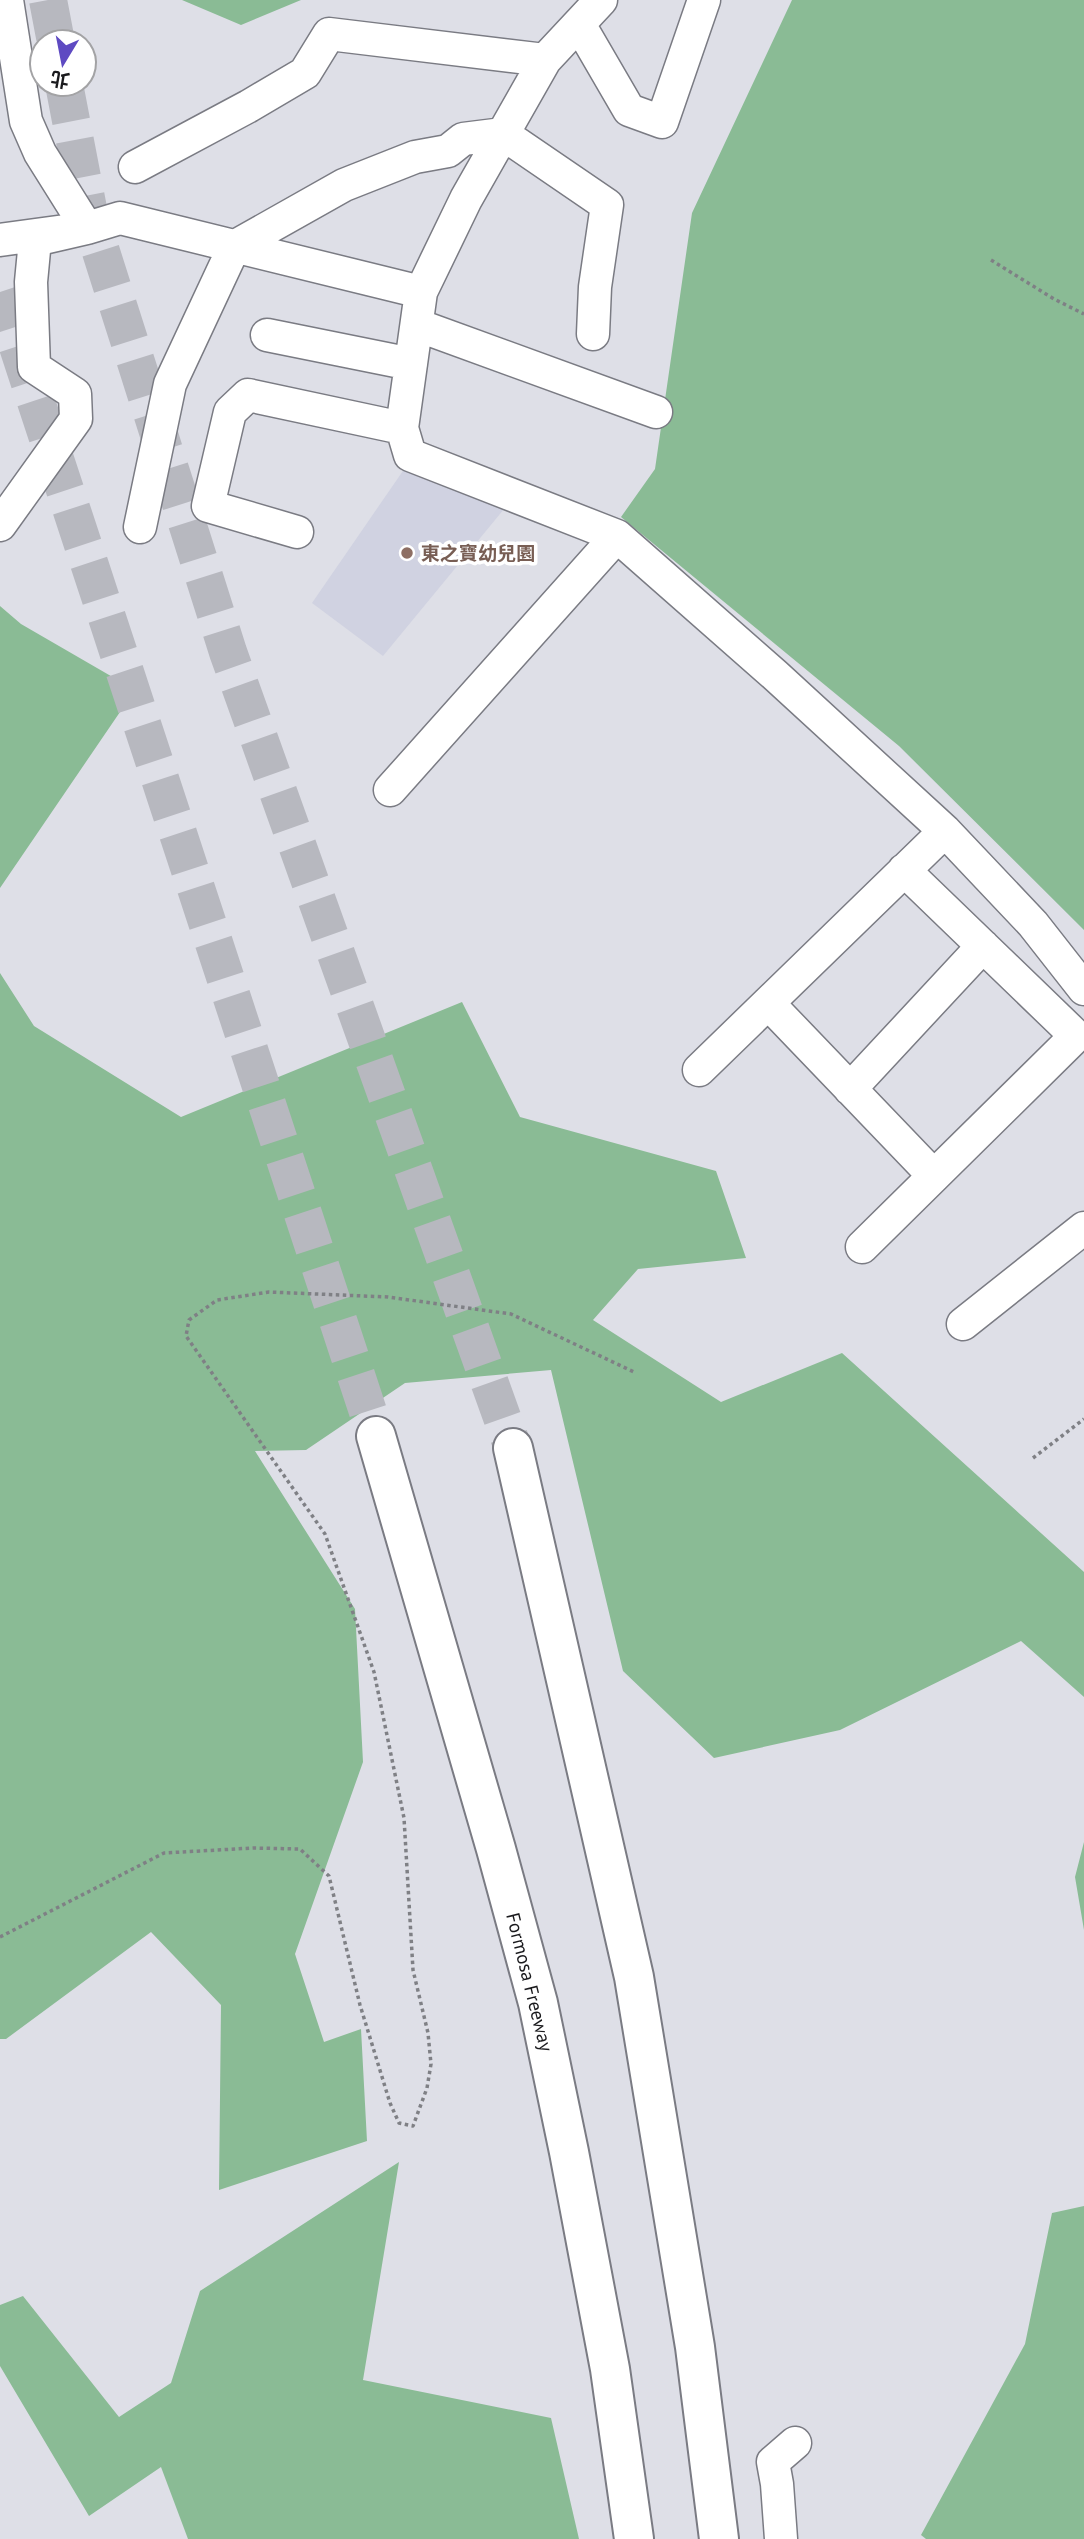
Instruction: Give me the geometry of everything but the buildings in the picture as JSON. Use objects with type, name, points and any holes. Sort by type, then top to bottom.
[{"type":"highway","name":"Formosa Freeway","points":[[376,1436],[538,2003],[610,2368],[634,2539]]},
{"type":"highway","points":[[513,1448],[634,1976],[695,2347],[719,2539]]},
{"type":"street","points":[[7,0],[11,98],[26,121],[40,153],[87,229]]},
{"type":"street","points":[[601,0],[545,60],[466,199],[421,292],[402,428],[410,455],[617,536],[775,675],[945,831],[1033,924],[1084,989]]},
{"type":"street","points":[[579,24],[629,110],[662,122],[704,0]]},
{"type":"street","points":[[135,167],[304,73],[329,34],[545,60]]},
{"type":"street","points":[[140,527],[170,384],[234,247],[344,184],[415,157],[448,151],[463,139],[503,134],[607,205],[595,287],[593,334]]},
{"type":"street","points":[[448,151],[446,166],[466,199]]},
{"type":"street","points":[[0,525],[76,419],[75,394],[34,367],[31,282],[35,240],[87,229],[120,218],[421,292]]},
{"type":"street","points":[[0,240],[87,229]]},
{"type":"street","points":[[417,325],[656,412]]},
{"type":"street","points":[[267,335],[411,364]]},
{"type":"street","points":[[297,532],[208,506],[230,412],[248,395],[402,428]]},
{"type":"street","points":[[390,790],[617,536]]},
{"type":"street","points":[[699,1070],[945,831]]},
{"type":"street","points":[[862,1247],[1076,1036],[904,870]]},
{"type":"street","points":[[850,1089],[983,946]]},
{"type":"street","points":[[768,1003],[934,1176]]},
{"type":"street","points":[[963,1324],[1084,1228]]},
{"type":"street","points":[[781,2539],[773,2462],[795,2443]]},
{"type":"path","points":[[991,260],[1084,314]]},
{"type":"path","points":[[0,1937],[164,1853],[300,1849],[329,1876],[360,2005],[390,2103],[399,2123],[413,2126],[427,2088],[431,2064],[428,2033],[413,1970],[404,1818],[374,1672],[325,1534],[186,1336],[189,1320],[218,1300],[270,1293],[388,1297],[511,1314],[634,1371]]},
{"type":"path","points":[[1033,1458],[1084,1419]]},
{"type":"shaded area","name":"東之寶幼兒園","points":[[407,465],[509,503],[383,656],[312,603]]},
{"type":"green space","points":[[182,0],[301,0],[241,25]]},
{"type":"green space","points":[[792,0],[1084,0],[1084,930],[899,746],[621,517],[655,469],[692,213]]},
{"type":"green space","points":[[0,606],[21,624],[135,690],[0,888]]},
{"type":"green space","points":[[0,973],[34,1026],[181,1117],[462,1002],[520,1117],[716,1171],[746,1258],[638,1269],[593,1320],[721,1402],[842,1353],[1084,1572],[1084,1697],[1021,1641],[840,1730],[714,1758],[623,1671],[551,1370],[405,1383],[306,1450],[255,1451],[355,1609],[363,1762],[295,1954],[324,2042],[361,2029],[367,2141],[219,2190],[221,2005],[151,1932],[6,2039],[0,2039]]},
{"type":"green space","points":[[1084,1842],[1084,1930],[1075,1877]]},
{"type":"green space","points":[[399,2162],[363,2380],[551,2418],[579,2539],[188,2539],[161,2467],[89,2516],[0,2366],[0,2305],[23,2296],[119,2417],[171,2383],[200,2291]]},
{"type":"green space","points":[[1084,2206],[1084,2539],[926,2539],[921,2535],[1025,2344],[1052,2213]]},
{"type":"tunnel","points":[[48,0],[53,28]]},
{"type":"tunnel","points":[[67,98],[89,214],[228,652],[513,1448]]},
{"type":"tunnel","points":[[0,292],[376,1436]]},
{"type":"place","name":"東之寶幼兒園","points":[[407,553]]}]
